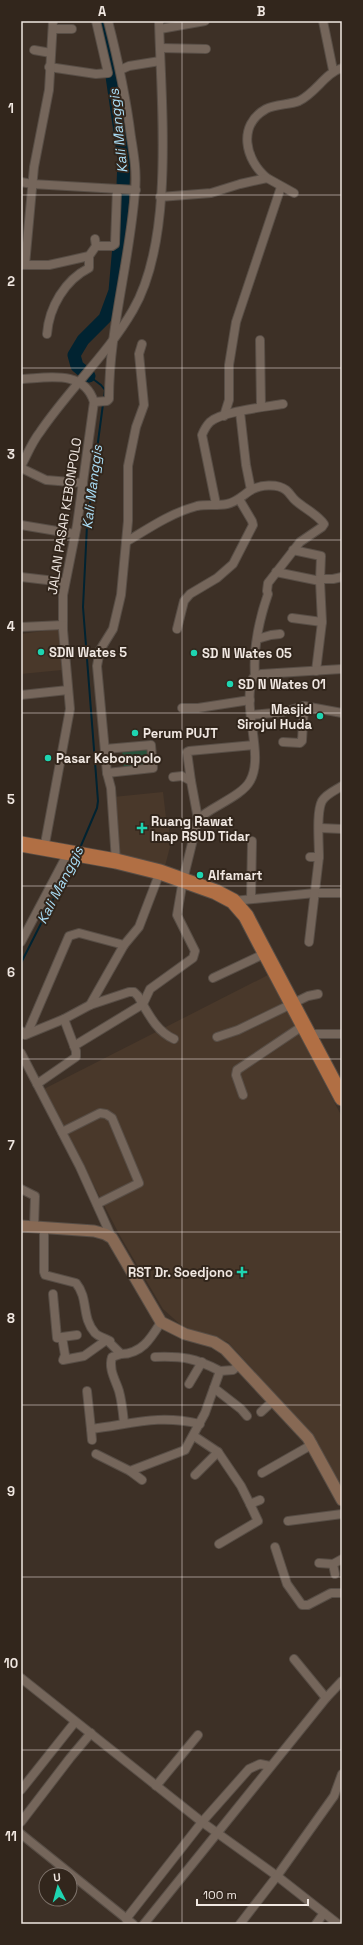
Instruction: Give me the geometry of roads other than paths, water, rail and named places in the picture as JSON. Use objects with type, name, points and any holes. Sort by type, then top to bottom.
[{"type":"highway","points":[[21,845],[116,861],[160,872],[216,892],[233,901],[246,916],[342,1098]]},
{"type":"street","points":[[49,67],[96,74],[108,73],[96,21]]},
{"type":"street","points":[[108,21],[120,70],[134,160],[134,190],[128,255],[113,342]]},
{"type":"street","points":[[83,483],[46,480],[21,467],[39,432],[81,379],[113,342],[134,308],[150,269],[159,224],[162,156],[160,25],[205,21]]},
{"type":"street","points":[[323,21],[333,70]]},
{"type":"street","points":[[72,28],[53,25],[49,67],[49,90],[34,167],[23,265],[49,265],[89,256]]},
{"type":"street","points":[[160,48],[206,49]]},
{"type":"street","points":[[34,50],[51,53]]},
{"type":"street","points":[[120,70],[129,66],[160,61]]},
{"type":"street","points":[[294,193],[267,178],[260,172],[250,158],[247,140],[252,123],[258,114],[268,108],[299,101],[314,91],[333,70],[342,68]]},
{"type":"street","points":[[160,197],[211,193],[267,178]]},
{"type":"street","points":[[21,182],[32,184],[134,190]]},
{"type":"street","points":[[224,416],[229,400],[229,365],[236,322],[281,187]]},
{"type":"street","points":[[47,334],[48,321],[52,307],[77,274],[89,268],[89,256],[96,242],[112,246],[115,244],[118,190]]},
{"type":"street","points":[[260,340],[261,407]]},
{"type":"street","name":"JALAN PASAR KEBONPOLO","points":[[44,849],[68,727],[70,709],[63,625],[64,582],[75,534],[98,402],[109,399],[113,342]]},
{"type":"street","points":[[116,861],[111,788],[107,773],[97,666],[100,650],[113,629],[121,595],[126,542],[128,466],[136,427],[144,405],[139,354],[142,344]]},
{"type":"street","points":[[21,379],[64,377],[81,379]]},
{"type":"street","points":[[81,379],[89,392],[98,402]]},
{"type":"street","points":[[229,400],[238,412],[251,490]]},
{"type":"street","points":[[216,504],[202,435],[211,421],[238,412],[283,404]]},
{"type":"street","points":[[126,542],[161,520],[178,513],[198,506],[228,504],[239,499],[251,490],[267,486],[282,488],[324,524],[322,527],[304,538],[276,572],[267,586],[268,594],[263,609],[254,656],[255,676],[252,682],[250,700],[254,745],[254,768],[250,782],[221,805],[198,819]]},
{"type":"street","points":[[177,629],[181,607],[187,597],[195,590],[217,578],[233,564],[250,531],[252,521],[239,499]]},
{"type":"street","points":[[21,525],[75,534]]},
{"type":"street","points":[[293,550],[321,556],[320,580],[322,622],[316,671]]},
{"type":"street","points":[[276,572],[320,580],[342,577]]},
{"type":"street","points":[[21,577],[64,582]]},
{"type":"street","points":[[292,618],[322,622]]},
{"type":"street","points":[[21,627],[63,625]]},
{"type":"street","points":[[257,639],[280,634]]},
{"type":"street","points":[[255,676],[261,674],[342,669]]},
{"type":"street","points":[[21,695],[68,690]]},
{"type":"street","points":[[182,708],[198,708],[250,700]]},
{"type":"street","points":[[251,715],[283,712],[304,706],[342,713]]},
{"type":"street","points":[[283,742],[300,743],[302,741],[304,706]]},
{"type":"street","points":[[105,749],[151,745],[153,768],[107,773]]},
{"type":"street","points":[[74,1046],[143,1004],[150,989],[193,958],[195,951],[178,915],[184,880],[198,819],[187,752],[254,745]]},
{"type":"street","points":[[173,777],[182,776],[191,781]]},
{"type":"street","points":[[308,942],[319,856],[320,810],[322,801],[326,796],[342,786]]},
{"type":"street","points":[[320,828],[342,829]]},
{"type":"street","points":[[251,900],[252,842]]},
{"type":"street","points":[[21,942],[74,855]]},
{"type":"street","points":[[310,857],[319,856]]},
{"type":"street","points":[[90,1005],[124,945],[139,927],[160,872]]},
{"type":"street","points":[[233,901],[342,893]]},
{"type":"street","points":[[23,1034],[69,936],[79,933],[124,945]]},
{"type":"street","points":[[214,978],[266,953]]},
{"type":"street","points":[[23,1034],[64,1018],[90,1005],[129,992],[138,996],[160,1030],[165,1035],[174,1039]]},
{"type":"street","points":[[218,1037],[238,1030],[293,1005],[308,996],[318,994]]},
{"type":"street","points":[[37,1084],[75,1059],[76,1051],[64,1018]]},
{"type":"street","points":[[243,1095],[236,1075],[237,1070],[307,1030],[342,1034]]},
{"type":"street","points":[[22,1059],[62,1132],[112,1238],[161,1322],[185,1334],[220,1344],[312,1444],[342,1500]]},
{"type":"street","points":[[62,1132],[100,1113],[106,1114],[112,1118],[139,1183],[97,1204]]},
{"type":"street","points":[[21,1189],[35,1196],[45,1275],[76,1283],[85,1299],[85,1315],[89,1324],[96,1335],[108,1340],[122,1352],[121,1354]]},
{"type":"street","points":[[21,1226],[94,1231],[112,1238]]},
{"type":"street","points":[[53,1294],[57,1338],[76,1335]]},
{"type":"street","points":[[124,1423],[119,1390],[113,1377],[111,1362],[113,1356],[133,1353],[141,1349],[161,1322]]},
{"type":"street","points":[[89,1330],[100,1344]]},
{"type":"street","points":[[62,1337],[65,1355],[64,1360],[84,1356],[100,1344],[108,1341],[121,1354]]},
{"type":"street","points":[[155,1357],[181,1356],[202,1362],[220,1371],[233,1370],[240,1364]]},
{"type":"street","points":[[189,1384],[202,1362]]},
{"type":"street","points":[[130,1471],[185,1450],[200,1424],[220,1371]]},
{"type":"street","points":[[214,1388],[241,1409],[247,1416]]},
{"type":"street","points":[[87,1391],[92,1440]]},
{"type":"street","points":[[261,1412],[274,1401]]},
{"type":"street","points":[[91,1429],[160,1418],[182,1420],[200,1424]]},
{"type":"street","points":[[194,1436],[218,1452],[241,1486],[258,1520],[219,1544]]},
{"type":"street","points":[[262,1473],[312,1444]]},
{"type":"street","points":[[195,1475],[218,1452]]},
{"type":"street","points":[[96,1454],[130,1471],[142,1480]]},
{"type":"street","points":[[250,1504],[260,1500]]},
{"type":"street","points":[[288,1521],[342,1514]]},
{"type":"street","points":[[275,1547],[287,1584],[302,1605],[308,1605],[332,1593],[342,1593]]},
{"type":"street","points":[[319,1563],[333,1564],[342,1559]]},
{"type":"street","points":[[333,1564],[335,1574]]},
{"type":"street","points":[[294,1659],[326,1698]]},
{"type":"street","points":[[21,1678],[202,1822],[277,1876],[338,1924]]},
{"type":"street","points":[[144,1924],[270,1766],[326,1698],[342,1682]]},
{"type":"street","points":[[21,1790],[75,1722]]},
{"type":"street","points":[[21,1822],[70,1758],[92,1734]]},
{"type":"street","points":[[156,1786],[198,1735]]},
{"type":"street","points":[[126,1919],[202,1822],[249,1769],[260,1764],[270,1766]]},
{"type":"street","points":[[240,1924],[277,1876],[334,1796],[342,1774]]},
{"type":"street","points":[[21,1834],[133,1924]]},
{"type":"street","points":[[316,1924],[324,1913]]},
{"type":"waterway","name":"Kali Manggis","points":[[89,376],[77,366],[74,355],[83,340],[105,318],[115,291],[122,212],[124,159],[104,21]]},
{"type":"waterway","name":"Kali Manggis","points":[[89,376],[105,390],[104,400]]},
{"type":"waterway","name":"Kali Manggis","points":[[80,848],[97,808],[98,801],[83,607],[87,525],[103,404]]},
{"type":"waterway","name":"Kali Manggis","points":[[21,963],[63,880],[75,860]]},
{"type":"place","name":"SDN Wates 5","points":[[41,652]]},
{"type":"place","name":"SD N Wates 05","points":[[194,653]]},
{"type":"place","name":"SD N Wates 01","points":[[230,684]]},
{"type":"place","name":"Masjid Sirojul Huda","points":[[320,716]]},
{"type":"place","name":"Perum PUJT","points":[[135,733]]},
{"type":"place","name":"Pasar Kebonpolo","points":[[48,758]]},
{"type":"place","name":"Ruang Rawat Inap RSUD Tidar","points":[[142,828]]},
{"type":"place","name":"Alfamart","points":[[200,875]]},
{"type":"place","name":"RST Dr. Soedjono","points":[[242,1272]]}]
